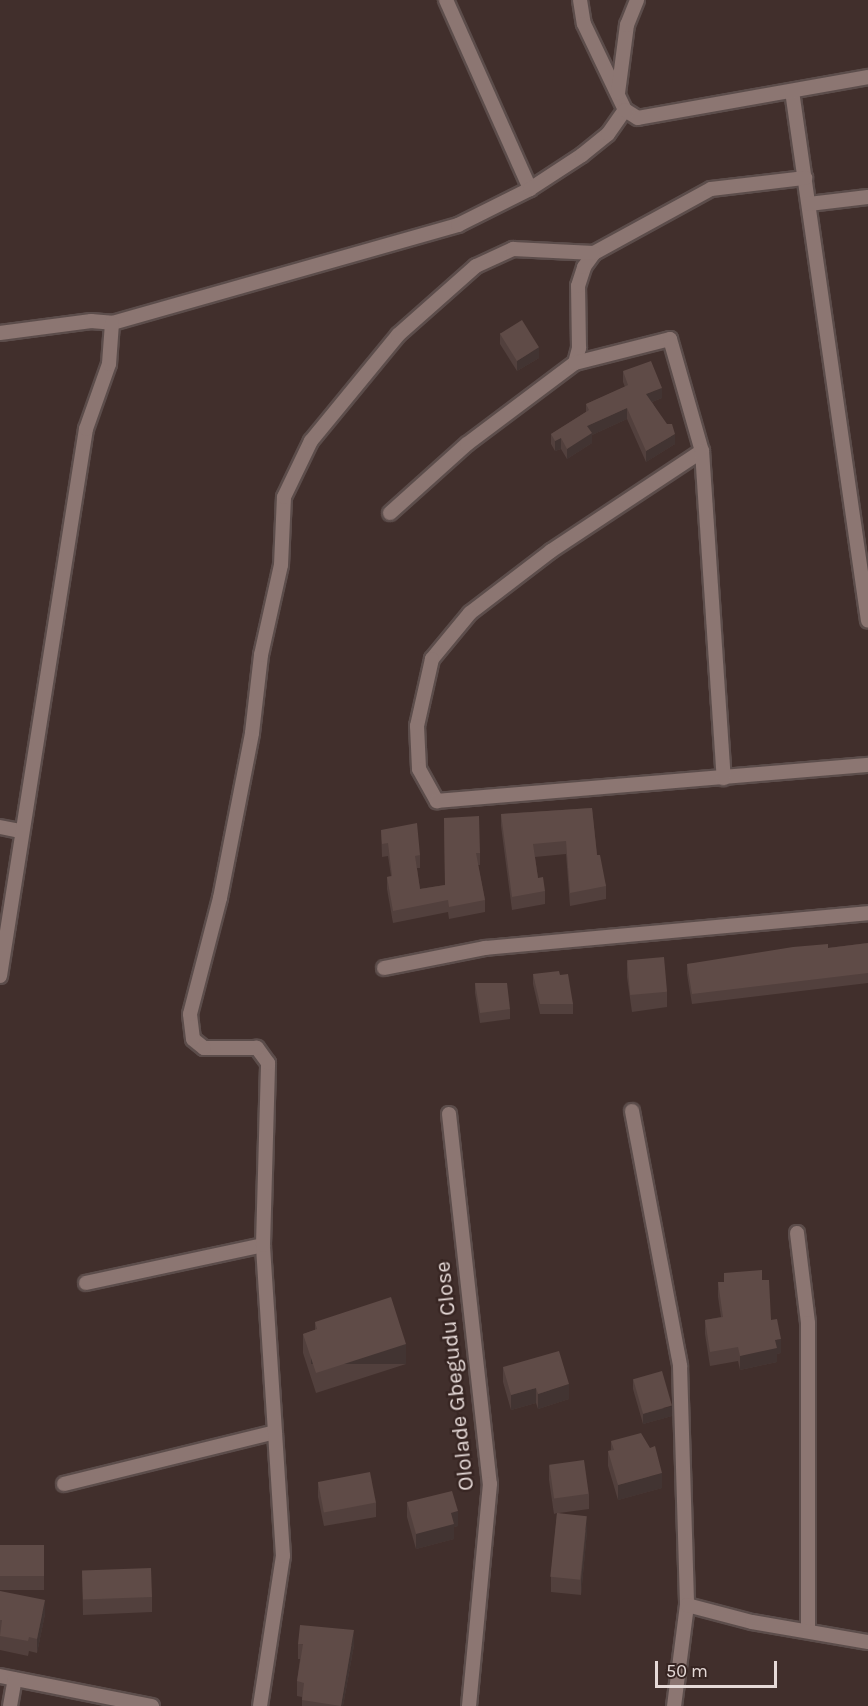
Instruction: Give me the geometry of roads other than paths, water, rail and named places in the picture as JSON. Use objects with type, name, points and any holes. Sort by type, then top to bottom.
[{"type":"street","points":[[446,0],[530,189]]},
{"type":"street","points":[[580,0],[584,24],[625,110],[638,118],[868,77]]},
{"type":"street","points":[[618,94],[627,25],[637,0]]},
{"type":"street","points":[[792,91],[868,621]]},
{"type":"street","points":[[0,333],[91,321],[112,323],[458,225],[530,189],[608,134],[625,110]]},
{"type":"street","points":[[575,363],[579,348],[578,286],[584,267],[594,253],[711,189],[805,178]]},
{"type":"street","points":[[809,204],[868,197]]},
{"type":"street","points":[[260,1706],[283,1556],[263,1245],[268,1063],[257,1048],[204,1048],[193,1039],[189,1014],[219,898],[252,733],[261,655],[281,565],[284,496],[311,441],[398,335],[476,266],[513,249],[594,253]]},
{"type":"street","points":[[0,976],[86,429],[110,364],[112,323]]},
{"type":"street","points":[[390,513],[467,444],[575,363],[670,339],[702,451],[724,778]]},
{"type":"street","points":[[702,451],[551,551],[470,613],[432,659],[417,726],[419,769],[437,801],[868,765]]},
{"type":"street","points":[[0,827],[21,831]]},
{"type":"street","points":[[384,968],[485,948],[868,913]]},
{"type":"street","points":[[632,1111],[680,1366],[687,1605],[674,1706]]},
{"type":"street","name":"Ololade Gbegudu Close","points":[[449,1114],[490,1484],[469,1706]]},
{"type":"street","points":[[797,1233],[808,1323],[808,1631]]},
{"type":"street","points":[[86,1283],[263,1245]]},
{"type":"street","points":[[64,1484],[275,1431]]},
{"type":"street","points":[[687,1605],[752,1622],[868,1642]]},
{"type":"street","points":[[0,1676],[152,1706]]},
{"type":"street","points":[[10,1706],[15,1679]]}]
